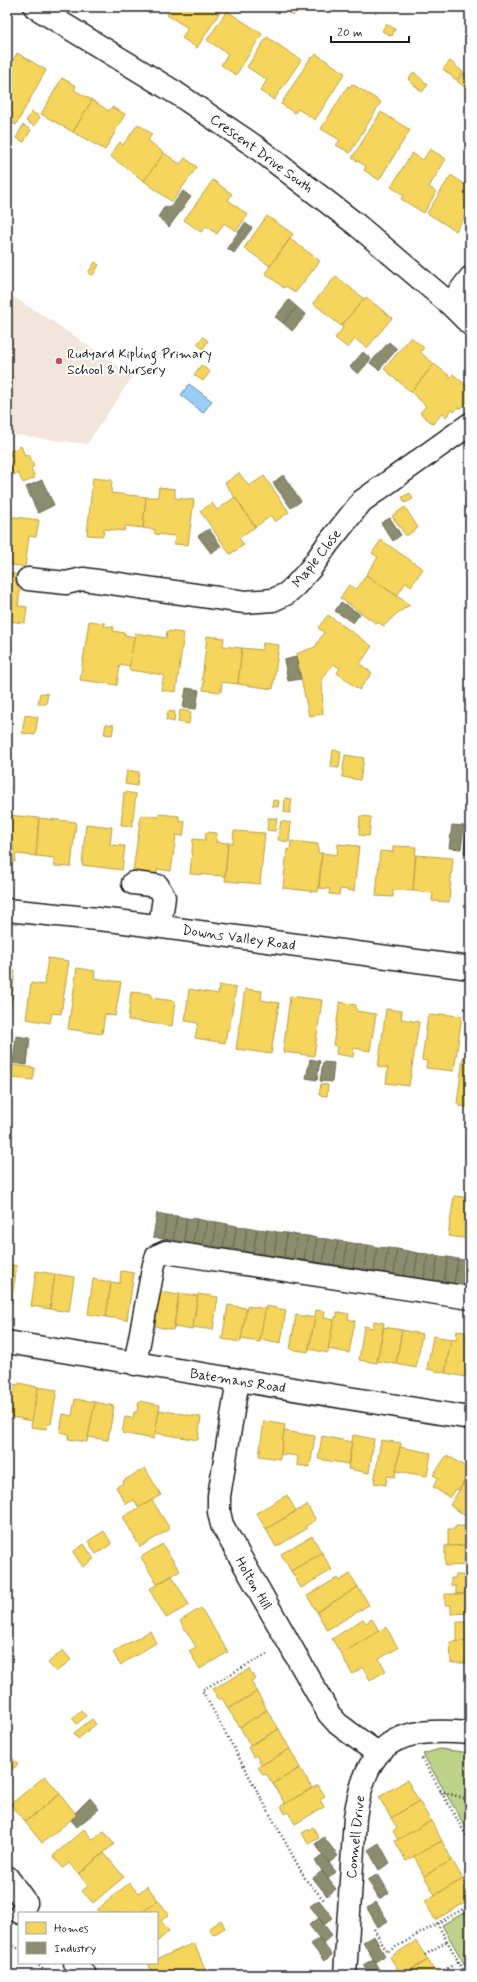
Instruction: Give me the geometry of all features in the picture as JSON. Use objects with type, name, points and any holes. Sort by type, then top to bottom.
[{"type":"street","name":"Crescent Drive South","points":[[35,7],[176,93],[256,147],[357,225],[450,304],[470,324]]},
{"type":"street","points":[[450,304],[470,278]]},
{"type":"street","name":"Maple Close","points":[[28,579],[66,584],[83,579],[245,602],[273,600],[286,594],[303,577],[344,521],[362,501],[470,424]]},
{"type":"street","points":[[133,883],[158,886],[164,897],[160,926]]},
{"type":"street","name":"Downs Valley Road","points":[[7,910],[160,926],[470,968]]},
{"type":"street","points":[[136,1364],[154,1264],[157,1256],[166,1252],[470,1298]]},
{"type":"street","name":"Batemans Road","points":[[7,1342],[470,1418]]},
{"type":"street","name":"Holton Hill","points":[[238,1380],[219,1496],[219,1512],[222,1525],[329,1714],[338,1724],[378,1753]]},
{"type":"street","name":"Connell Drive","points":[[344,1975],[352,1841],[356,1809],[363,1778],[369,1766],[378,1753],[395,1740],[416,1734],[437,1731],[470,1733]]},
{"type":"street","points":[[7,1877],[26,1903],[19,1912]]},
{"type":"street","points":[[76,1964],[85,1975]]},
{"type":"path","points":[[270,1652],[202,1690],[306,1880],[326,1902]]},
{"type":"path","points":[[422,1757],[470,1842]]},
{"type":"path","points":[[440,1791],[470,1800]]},
{"type":"path","points":[[373,1928],[388,1952],[470,1905]]},
{"type":"path","points":[[437,1924],[466,1975]]},
{"type":"path","points":[[425,1955],[447,1941]]},
{"type":"path","points":[[7,1942],[18,1948]]},
{"type":"path","points":[[436,1975],[458,1961]]},
{"type":"path","points":[[37,1964],[49,1975]]},
{"type":"shaded area","name":"Rudyard Kipling Primary School & Nursery","points":[[7,293],[55,323],[133,376],[87,444],[7,434]]},
{"type":"green space","points":[[440,1749],[470,1753],[470,1835],[423,1754]]},
{"type":"green space","points":[[470,1910],[470,1974],[442,1925]]},
{"type":"water","points":[[189,384],[212,401],[203,413],[181,395]]},
{"type":"building: Homes","points":[[172,7],[223,7],[197,48],[182,38],[188,28],[167,15]]},
{"type":"building: Homes","points":[[286,7],[299,7],[293,16],[284,10]]},
{"type":"building: Homes","points":[[227,11],[262,34],[236,75],[221,65],[228,54],[207,40]]},
{"type":"building: Homes","points":[[386,24],[395,29],[392,36],[382,31]]},
{"type":"building: Homes","points":[[267,37],[301,60],[274,100],[260,91],[267,80],[247,67]]},
{"type":"building: Homes","points":[[17,53],[46,70],[16,125],[7,120],[7,71]]},
{"type":"building: Homes","points":[[316,54],[345,73],[315,120],[298,109],[295,113],[281,104],[311,57],[313,58]]},
{"type":"building: Homes","points":[[450,61],[463,72],[456,80],[443,69]]},
{"type":"building: Homes","points":[[414,72],[428,85],[422,92],[408,79]]},
{"type":"building: Homes","points":[[464,73],[470,78],[470,92],[457,81]]},
{"type":"building: Homes","points":[[62,78],[76,86],[74,90],[92,100],[73,132],[41,114]]},
{"type":"building: Homes","points":[[352,84],[381,102],[350,153],[336,145],[340,140],[321,129],[348,86],[350,87]]},
{"type":"building: Homes","points":[[92,100],[109,111],[112,107],[125,114],[105,150],[73,132]]},
{"type":"building: Homes","points":[[32,112],[40,117],[34,126],[26,121]]},
{"type":"building: Homes","points":[[381,112],[410,130],[379,180],[364,170],[366,166],[352,158]]},
{"type":"building: Homes","points":[[138,124],[152,134],[148,140],[164,153],[144,181],[110,156],[120,142],[123,145]]},
{"type":"building: Homes","points":[[23,125],[31,130],[24,142],[16,138]]},
{"type":"building: Homes","points":[[430,149],[446,159],[429,187],[436,192],[424,213],[401,199],[404,195],[391,187],[412,153],[423,160]]},
{"type":"building: Homes","points":[[164,153],[180,164],[185,158],[197,167],[172,202],[144,181]]},
{"type":"building: Homes","points":[[451,175],[470,188],[470,208],[456,231],[427,213]]},
{"type":"building: Homes","points":[[213,180],[232,194],[228,200],[248,215],[236,231],[224,223],[217,234],[206,226],[201,232],[184,220]]},
{"type":"building: Homes","points":[[267,216],[293,234],[270,266],[244,248]]},
{"type":"building: Homes","points":[[290,239],[320,261],[295,293],[286,286],[284,288],[265,273]]},
{"type":"building: Homes","points":[[95,262],[99,265],[93,275],[88,273]]},
{"type":"building: Homes","points":[[336,276],[364,299],[341,326],[313,303]]},
{"type":"building: Homes","points":[[366,297],[392,318],[367,348],[355,339],[348,348],[335,338],[343,328],[341,326]]},
{"type":"building: Homes","points":[[203,337],[208,341],[203,349],[197,344]]},
{"type":"building: Homes","points":[[411,337],[424,348],[420,352],[434,364],[411,392],[384,369]]},
{"type":"building: Homes","points":[[434,364],[451,377],[453,374],[470,389],[470,398],[461,409],[459,407],[454,412],[452,410],[446,417],[443,413],[433,424],[420,413],[426,406],[411,392]]},
{"type":"building: Homes","points":[[201,365],[210,372],[203,381],[194,375]]},
{"type":"building: Homes","points":[[21,446],[25,456],[29,454],[34,466],[31,468],[35,478],[23,483],[18,473],[13,475],[8,463],[13,461],[9,452]]},
{"type":"building: Homes","points":[[239,473],[249,486],[264,476],[289,512],[275,522],[271,516],[255,527],[225,483]]},
{"type":"building: Homes","points":[[93,478],[112,480],[111,493],[146,497],[143,528],[125,526],[124,531],[104,529],[103,536],[87,535]]},
{"type":"building: Homes","points":[[159,487],[175,489],[175,498],[194,500],[188,545],[174,544],[175,536],[155,534],[155,530],[143,528],[146,497],[158,497]]},
{"type":"building: Homes","points":[[410,493],[413,499],[405,503],[402,497]]},
{"type":"building: Homes","points":[[235,497],[255,527],[239,538],[244,545],[230,554],[200,511],[212,503],[217,510]]},
{"type":"building: Homes","points":[[405,507],[418,528],[406,536],[392,516]]},
{"type":"building: Homes","points":[[7,516],[39,520],[36,537],[29,536],[25,567],[7,564]]},
{"type":"building: Homes","points":[[381,540],[423,569],[411,586],[406,582],[397,596],[366,575],[378,557],[372,553]]},
{"type":"building: Homes","points":[[7,573],[22,575],[18,606],[27,607],[25,623],[8,621],[7,631]]},
{"type":"building: Homes","points":[[366,575],[410,605],[396,614],[384,626],[377,622],[377,624],[340,598],[349,585],[357,589]]},
{"type":"building: Homes","points":[[328,615],[372,646],[360,664],[372,673],[359,690],[337,673],[340,668],[333,664],[322,679],[323,714],[309,716],[296,654],[315,647],[324,632],[318,628]]},
{"type":"building: Homes","points":[[89,621],[105,623],[104,626],[114,627],[113,631],[125,633],[125,635],[135,637],[130,666],[120,664],[117,685],[80,680]]},
{"type":"building: Homes","points":[[167,631],[184,633],[176,692],[161,690],[164,675],[129,670],[135,633],[166,638]]},
{"type":"building: Homes","points":[[207,636],[224,638],[223,646],[242,648],[238,684],[222,682],[221,692],[203,690],[204,680],[202,680]]},
{"type":"building: Homes","points":[[263,643],[279,645],[273,689],[238,684],[242,648],[262,650]]},
{"type":"building: Homes","points":[[40,693],[48,694],[46,704],[38,704]]},
{"type":"building: Homes","points":[[180,710],[191,712],[189,724],[178,722]]},
{"type":"building: Homes","points":[[168,711],[175,712],[174,722],[166,720]]},
{"type":"building: Homes","points":[[25,715],[38,717],[35,735],[22,733]]},
{"type":"building: Homes","points":[[106,724],[114,725],[112,735],[104,734]]},
{"type":"building: Homes","points":[[333,750],[341,751],[339,768],[331,767]]},
{"type":"building: Homes","points":[[345,755],[364,758],[360,780],[342,777]]},
{"type":"building: Homes","points":[[127,770],[139,772],[137,786],[125,784]]},
{"type":"building: Homes","points":[[7,787],[10,787],[7,806]]},
{"type":"building: Homes","points":[[124,792],[136,794],[132,826],[121,825]]},
{"type":"building: Homes","points":[[285,798],[292,799],[290,813],[284,812]]},
{"type":"building: Homes","points":[[273,800],[279,801],[278,807],[272,806]]},
{"type":"building: Homes","points":[[159,814],[179,816],[179,821],[185,822],[183,836],[176,835],[171,871],[157,869],[157,874],[133,871],[141,815],[158,817]]},
{"type":"building: Homes","points":[[7,815],[39,818],[36,856],[16,854],[15,862],[7,861]]},
{"type":"building: Homes","points":[[360,816],[371,817],[369,836],[359,835]]},
{"type":"building: Homes","points":[[39,818],[76,822],[71,867],[54,866],[55,858],[36,856]]},
{"type":"building: Homes","points":[[268,818],[277,818],[275,831],[267,830]]},
{"type":"building: Homes","points":[[281,821],[291,823],[289,842],[278,840]]},
{"type":"building: Homes","points":[[86,824],[112,827],[110,845],[125,846],[122,870],[82,865]]},
{"type":"building: Homes","points":[[234,831],[265,833],[260,884],[225,881],[228,843],[233,843]]},
{"type":"building: Homes","points":[[206,832],[217,833],[216,842],[228,843],[225,876],[190,874],[193,839],[205,840]]},
{"type":"building: Homes","points":[[291,841],[318,844],[318,853],[322,853],[318,892],[283,888],[287,849],[290,850]]},
{"type":"building: Homes","points":[[338,844],[359,846],[354,891],[340,889],[339,895],[329,894],[330,889],[319,888],[322,853],[337,855]]},
{"type":"building: Homes","points":[[393,846],[416,847],[413,891],[393,890],[393,897],[376,896],[380,851],[393,852]]},
{"type":"building: Homes","points":[[416,855],[453,858],[449,902],[432,901],[433,893],[413,891]]},
{"type":"building: Homes","points":[[48,958],[69,961],[61,1014],[52,1013],[50,1023],[26,1019],[31,983],[44,985]]},
{"type":"building: Homes","points":[[77,968],[95,971],[94,978],[121,982],[115,1016],[105,1014],[102,1034],[68,1029]]},
{"type":"building: Homes","points":[[7,970],[15,971],[9,1020],[7,1019]]},
{"type":"building: Homes","points":[[219,985],[236,988],[229,1030],[227,1030],[225,1043],[195,1038],[198,1023],[185,1021],[189,989],[218,994]]},
{"type":"building: Homes","points":[[245,989],[262,991],[261,1000],[279,1003],[271,1054],[236,1049]]},
{"type":"building: Homes","points":[[131,992],[151,994],[151,998],[175,1001],[172,1026],[128,1020]]},
{"type":"building: Homes","points":[[290,996],[322,1000],[314,1056],[283,1052]]},
{"type":"building: Homes","points":[[340,1002],[356,1005],[356,1011],[376,1014],[370,1051],[354,1048],[353,1057],[336,1054],[337,1046],[333,1045]]},
{"type":"building: Homes","points":[[386,1009],[402,1011],[401,1019],[419,1022],[409,1086],[386,1083],[388,1068],[378,1067]]},
{"type":"building: Homes","points":[[440,1014],[462,1016],[454,1071],[426,1068],[427,1061],[422,1060],[428,1015],[440,1016]]},
{"type":"building: Homes","points":[[470,1038],[470,1107],[459,1106],[459,1103],[457,1103],[463,1057],[467,1058]]},
{"type":"building: Homes","points":[[13,1065],[35,1068],[33,1080],[11,1078]]},
{"type":"building: Homes","points":[[321,1084],[328,1085],[327,1096],[319,1095]]},
{"type":"building: Homes","points":[[454,1196],[470,1198],[470,1239],[448,1236]]},
{"type":"building: Homes","points":[[7,1264],[17,1266],[11,1303],[7,1302]]},
{"type":"building: Homes","points":[[36,1271],[55,1274],[50,1309],[31,1306]]},
{"type":"building: Homes","points":[[121,1271],[134,1273],[127,1320],[106,1317],[111,1282],[120,1283]]},
{"type":"building: Homes","points":[[55,1274],[74,1277],[69,1312],[50,1309]]},
{"type":"building: Homes","points":[[93,1279],[111,1282],[106,1317],[88,1314]]},
{"type":"building: Homes","points":[[160,1292],[179,1295],[173,1330],[154,1326]]},
{"type":"building: Homes","points":[[179,1293],[198,1296],[192,1330],[174,1327]]},
{"type":"building: Homes","points":[[198,1294],[218,1297],[213,1330],[193,1327]]},
{"type":"building: Homes","points":[[228,1305],[247,1308],[241,1342],[222,1339]]},
{"type":"building: Homes","points":[[247,1306],[266,1309],[260,1342],[241,1339]]},
{"type":"building: Homes","points":[[266,1306],[286,1310],[281,1343],[260,1339]]},
{"type":"building: Homes","points":[[316,1310],[325,1311],[324,1318],[334,1320],[328,1353],[309,1349]]},
{"type":"building: Homes","points":[[337,1312],[349,1314],[348,1319],[355,1321],[349,1353],[328,1349]]},
{"type":"building: Homes","points":[[296,1315],[315,1318],[308,1352],[290,1349]]},
{"type":"building: Homes","points":[[374,1321],[384,1323],[377,1363],[359,1360],[364,1326],[373,1328]]},
{"type":"building: Homes","points":[[384,1327],[402,1330],[396,1364],[377,1361]]},
{"type":"building: Homes","points":[[402,1330],[422,1334],[416,1368],[396,1364]]},
{"type":"building: Homes","points":[[457,1331],[470,1333],[470,1355],[466,1377],[445,1373],[451,1339],[456,1340]]},
{"type":"building: Homes","points":[[433,1336],[451,1339],[445,1373],[427,1369]]},
{"type":"building: Homes","points":[[9,1383],[18,1385],[19,1383],[38,1387],[31,1421],[7,1416],[7,1396]]},
{"type":"building: Homes","points":[[38,1387],[57,1390],[51,1424],[47,1424],[46,1429],[31,1427]]},
{"type":"building: Homes","points":[[75,1399],[95,1402],[87,1442],[68,1439],[69,1434],[60,1432],[63,1414],[72,1416]]},
{"type":"building: Homes","points":[[139,1401],[160,1405],[154,1439],[122,1433],[125,1417],[133,1418],[134,1412],[137,1412]]},
{"type":"building: Homes","points":[[95,1402],[114,1406],[108,1440],[88,1437]]},
{"type":"building: Homes","points":[[159,1410],[201,1417],[198,1440],[155,1433]]},
{"type":"building: Homes","points":[[264,1421],[285,1425],[280,1459],[259,1456]]},
{"type":"building: Homes","points":[[284,1431],[315,1436],[310,1467],[297,1465],[298,1456],[281,1454]]},
{"type":"building: Homes","points":[[353,1435],[374,1439],[369,1473],[348,1469]]},
{"type":"building: Homes","points":[[322,1436],[352,1442],[348,1464],[318,1459]]},
{"type":"building: Homes","points":[[381,1440],[401,1443],[395,1477],[387,1476],[386,1485],[374,1483]]},
{"type":"building: Homes","points":[[400,1447],[431,1453],[427,1476],[396,1471]]},
{"type":"building: Homes","points":[[447,1455],[470,1470],[459,1490],[456,1489],[450,1498],[433,1487],[438,1478],[433,1475]]},
{"type":"building: Homes","points":[[145,1468],[161,1495],[139,1508],[134,1500],[126,1504],[116,1487]]},
{"type":"building: Homes","points":[[470,1473],[470,1515],[468,1518],[450,1505]]},
{"type":"building: Homes","points":[[287,1495],[296,1511],[266,1529],[256,1513]]},
{"type":"building: Homes","points":[[152,1500],[170,1529],[140,1547],[123,1517]]},
{"type":"building: Homes","points":[[307,1505],[316,1520],[306,1526],[308,1528],[276,1547],[266,1529]]},
{"type":"building: Homes","points":[[455,1526],[470,1526],[470,1545],[448,1546],[448,1529],[455,1529]]},
{"type":"building: Homes","points":[[104,1531],[112,1544],[96,1554],[88,1541]]},
{"type":"building: Homes","points":[[312,1536],[322,1553],[291,1571],[281,1554]]},
{"type":"building: Homes","points":[[84,1544],[94,1559],[83,1567],[73,1552]]},
{"type":"building: Homes","points":[[162,1544],[180,1571],[157,1584],[141,1557]]},
{"type":"building: Homes","points":[[470,1545],[470,1565],[445,1566],[445,1546]]},
{"type":"building: Homes","points":[[322,1553],[332,1570],[301,1588],[291,1571]]},
{"type":"building: Homes","points":[[350,1574],[358,1587],[317,1612],[307,1596],[337,1578],[339,1581]]},
{"type":"building: Homes","points":[[456,1575],[470,1575],[470,1594],[456,1594],[456,1586],[451,1586],[451,1578],[455,1578]]},
{"type":"building: Homes","points":[[172,1576],[189,1605],[166,1618],[149,1589]]},
{"type":"building: Homes","points":[[358,1587],[369,1605],[327,1630],[317,1612]]},
{"type":"building: Homes","points":[[445,1594],[470,1594],[470,1613],[451,1614],[451,1605],[445,1605]]},
{"type":"building: Homes","points":[[201,1608],[228,1652],[200,1669],[189,1651],[196,1647],[180,1621]]},
{"type":"building: Homes","points":[[363,1619],[366,1623],[372,1619],[379,1631],[341,1654],[332,1639]]},
{"type":"building: Homes","points":[[457,1622],[470,1622],[470,1641],[457,1642]]},
{"type":"building: Homes","points":[[386,1627],[398,1648],[379,1659],[386,1671],[370,1680],[363,1667],[352,1674],[341,1654]]},
{"type":"building: Homes","points":[[150,1631],[156,1643],[120,1665],[113,1652]]},
{"type":"building: Homes","points":[[470,1641],[470,1663],[451,1663],[450,1642]]},
{"type":"building: Homes","points":[[63,1650],[71,1660],[56,1672],[48,1663]]},
{"type":"building: Homes","points":[[249,1669],[255,1679],[251,1681],[257,1692],[228,1709],[222,1698],[219,1700],[213,1689]]},
{"type":"building: Homes","points":[[257,1692],[267,1710],[240,1727],[228,1709]]},
{"type":"building: Homes","points":[[81,1710],[86,1716],[77,1724],[72,1718]]},
{"type":"building: Homes","points":[[267,1710],[279,1729],[250,1745],[240,1727]]},
{"type":"building: Homes","points":[[92,1719],[96,1724],[78,1739],[74,1733]]},
{"type":"building: Homes","points":[[279,1729],[290,1749],[262,1765],[256,1755],[253,1757],[248,1747]]},
{"type":"building: Homes","points":[[290,1749],[300,1768],[273,1784],[266,1774],[263,1775],[258,1767]]},
{"type":"building: Homes","points":[[7,1751],[18,1765],[7,1773]]},
{"type":"building: Homes","points":[[300,1768],[312,1788],[285,1804],[273,1784]]},
{"type":"building: Homes","points":[[45,1776],[60,1794],[25,1822],[11,1804]]},
{"type":"building: Homes","points":[[407,1780],[419,1801],[391,1818],[379,1797]]},
{"type":"building: Homes","points":[[318,1785],[325,1796],[320,1799],[324,1807],[295,1824],[288,1812],[285,1814],[281,1806]]},
{"type":"building: Homes","points":[[60,1794],[77,1815],[42,1843],[25,1822]]},
{"type":"building: Homes","points":[[419,1801],[431,1821],[398,1840],[393,1831],[397,1828],[391,1818]]},
{"type":"building: Homes","points":[[431,1821],[442,1841],[406,1861],[395,1841]]},
{"type":"building: Homes","points":[[313,1827],[319,1838],[308,1844],[302,1833]]},
{"type":"building: Homes","points":[[84,1829],[93,1840],[104,1831],[114,1844],[79,1874],[69,1863],[63,1868],[53,1856]]},
{"type":"building: Homes","points":[[442,1841],[452,1860],[424,1876],[414,1856]]},
{"type":"building: Homes","points":[[104,1853],[124,1877],[93,1903],[82,1891],[88,1886],[79,1874]]},
{"type":"building: Homes","points":[[452,1860],[463,1879],[435,1895],[424,1876]]},
{"type":"building: Homes","points":[[463,1879],[470,1892],[470,1900],[435,1920],[425,1901]]},
{"type":"building: Homes","points":[[129,1883],[138,1893],[147,1886],[158,1900],[143,1912],[98,1912],[97,1910]]},
{"type":"building: Homes","points":[[158,1900],[169,1914],[161,1921],[169,1931],[158,1941],[158,1912],[143,1912]]},
{"type":"building: Homes","points":[[221,1920],[225,1928],[213,1935],[209,1928]]},
{"type":"building: Homes","points":[[416,1941],[428,1960],[401,1975],[390,1957]]},
{"type":"building: Homes","points":[[194,1943],[206,1971],[198,1975],[153,1975],[148,1964],[158,1964],[158,1959]]},
{"type":"building: Homes","points":[[428,1960],[437,1975],[403,1975]]},
{"type":"building: Industry","points":[[183,191],[191,197],[169,227],[158,217],[165,206],[170,208]]},
{"type":"building: Industry","points":[[245,223],[252,228],[234,253],[227,248]]},
{"type":"building: Industry","points":[[289,300],[297,307],[283,323],[275,317]]},
{"type":"building: Industry","points":[[297,307],[306,315],[292,331],[283,323]]},
{"type":"building: Industry","points":[[389,342],[397,349],[379,370],[370,363]]},
{"type":"building: Industry","points":[[363,352],[371,359],[358,374],[350,367]]},
{"type":"building: Industry","points":[[283,475],[301,501],[291,508],[273,483]]},
{"type":"building: Industry","points":[[42,480],[54,505],[38,513],[26,487]]},
{"type":"building: Industry","points":[[390,518],[401,535],[393,541],[381,523]]},
{"type":"building: Industry","points":[[209,529],[221,546],[211,553],[198,536]]},
{"type":"building: Industry","points":[[341,602],[360,614],[353,623],[335,611]]},
{"type":"building: Industry","points":[[296,657],[301,679],[288,681],[284,660]]},
{"type":"building: Industry","points":[[186,688],[199,690],[196,709],[183,708]]},
{"type":"building: Industry","points":[[452,825],[464,826],[461,849],[449,848]]},
{"type":"building: Industry","points":[[466,831],[470,831],[470,853],[464,853]]},
{"type":"building: Industry","points":[[7,1031],[11,1032],[8,1054],[7,1054]]},
{"type":"building: Industry","points":[[16,1036],[30,1038],[27,1065],[13,1063]]},
{"type":"building: Industry","points":[[310,1059],[320,1061],[317,1080],[306,1078]]},
{"type":"building: Industry","points":[[323,1062],[334,1063],[332,1082],[320,1081]]},
{"type":"building: Industry","points":[[157,1213],[167,1215],[163,1239],[153,1237]]},
{"type":"building: Industry","points":[[167,1215],[177,1216],[173,1240],[163,1239]]},
{"type":"building: Industry","points":[[177,1216],[187,1218],[184,1242],[173,1240]]},
{"type":"building: Industry","points":[[187,1218],[197,1219],[193,1243],[184,1242]]},
{"type":"building: Industry","points":[[197,1219],[207,1221],[203,1245],[193,1243]]},
{"type":"building: Industry","points":[[207,1221],[217,1222],[213,1246],[203,1245]]},
{"type":"building: Industry","points":[[217,1222],[227,1224],[223,1248],[213,1246]]},
{"type":"building: Industry","points":[[227,1224],[237,1226],[233,1249],[223,1248]]},
{"type":"building: Industry","points":[[237,1226],[247,1227],[244,1251],[233,1249]]},
{"type":"building: Industry","points":[[247,1227],[257,1229],[253,1253],[244,1251]]},
{"type":"building: Industry","points":[[257,1229],[267,1230],[263,1254],[253,1253]]},
{"type":"building: Industry","points":[[267,1230],[277,1232],[274,1256],[263,1254]]},
{"type":"building: Industry","points":[[277,1232],[287,1233],[284,1257],[274,1256]]},
{"type":"building: Industry","points":[[287,1233],[297,1235],[293,1259],[284,1257]]},
{"type":"building: Industry","points":[[297,1235],[308,1236],[304,1260],[293,1259]]},
{"type":"building: Industry","points":[[308,1236],[317,1238],[314,1262],[304,1260]]},
{"type":"building: Industry","points":[[317,1238],[327,1239],[323,1263],[314,1262]]},
{"type":"building: Industry","points":[[327,1239],[338,1241],[334,1265],[323,1263]]},
{"type":"building: Industry","points":[[338,1241],[347,1242],[344,1266],[334,1265]]},
{"type":"building: Industry","points":[[347,1242],[357,1244],[353,1268],[344,1266]]},
{"type":"building: Industry","points":[[357,1244],[368,1245],[364,1269],[353,1268]]},
{"type":"building: Industry","points":[[368,1245],[377,1247],[374,1271],[364,1269]]},
{"type":"building: Industry","points":[[377,1247],[388,1248],[384,1273],[374,1271]]},
{"type":"building: Industry","points":[[388,1248],[397,1249],[394,1274],[384,1273]]},
{"type":"building: Industry","points":[[397,1249],[408,1251],[404,1276],[394,1274]]},
{"type":"building: Industry","points":[[408,1251],[418,1253],[414,1277],[404,1276]]},
{"type":"building: Industry","points":[[418,1253],[428,1254],[424,1279],[414,1277]]},
{"type":"building: Industry","points":[[428,1254],[438,1256],[434,1280],[424,1279]]},
{"type":"building: Industry","points":[[438,1256],[448,1257],[444,1282],[434,1280]]},
{"type":"building: Industry","points":[[448,1257],[458,1259],[454,1283],[444,1282]]},
{"type":"building: Industry","points":[[458,1259],[468,1260],[464,1285],[454,1283]]},
{"type":"building: Industry","points":[[468,1260],[470,1260],[470,1286],[464,1285]]},
{"type":"building: Industry","points":[[90,1798],[99,1809],[77,1827],[71,1820],[77,1815],[75,1813]]},
{"type":"building: Industry","points":[[324,1837],[338,1856],[329,1863],[315,1844]]},
{"type":"building: Industry","points":[[379,1843],[390,1863],[379,1870],[368,1850]]},
{"type":"building: Industry","points":[[323,1855],[336,1872],[328,1879],[315,1861]]},
{"type":"building: Industry","points":[[322,1871],[336,1889],[327,1896],[313,1878]]},
{"type":"building: Industry","points":[[378,1874],[389,1893],[379,1899],[368,1880]]},
{"type":"building: Industry","points":[[319,1900],[333,1918],[324,1925],[310,1906]]},
{"type":"building: Industry","points":[[376,1902],[388,1921],[378,1927],[367,1908]]},
{"type":"building: Industry","points":[[319,1918],[332,1935],[323,1943],[309,1925]]},
{"type":"building: Industry","points":[[374,1936],[385,1956],[375,1962],[363,1942]]},
{"type":"building: Industry","points":[[319,1938],[332,1955],[324,1961],[311,1944]]},
{"type":"building: Industry","points":[[373,1959],[382,1975],[369,1975],[363,1965]]},
{"type":"place","name":"Rudyard Kipling Primary School & Nursery","points":[[59,361]]}]
